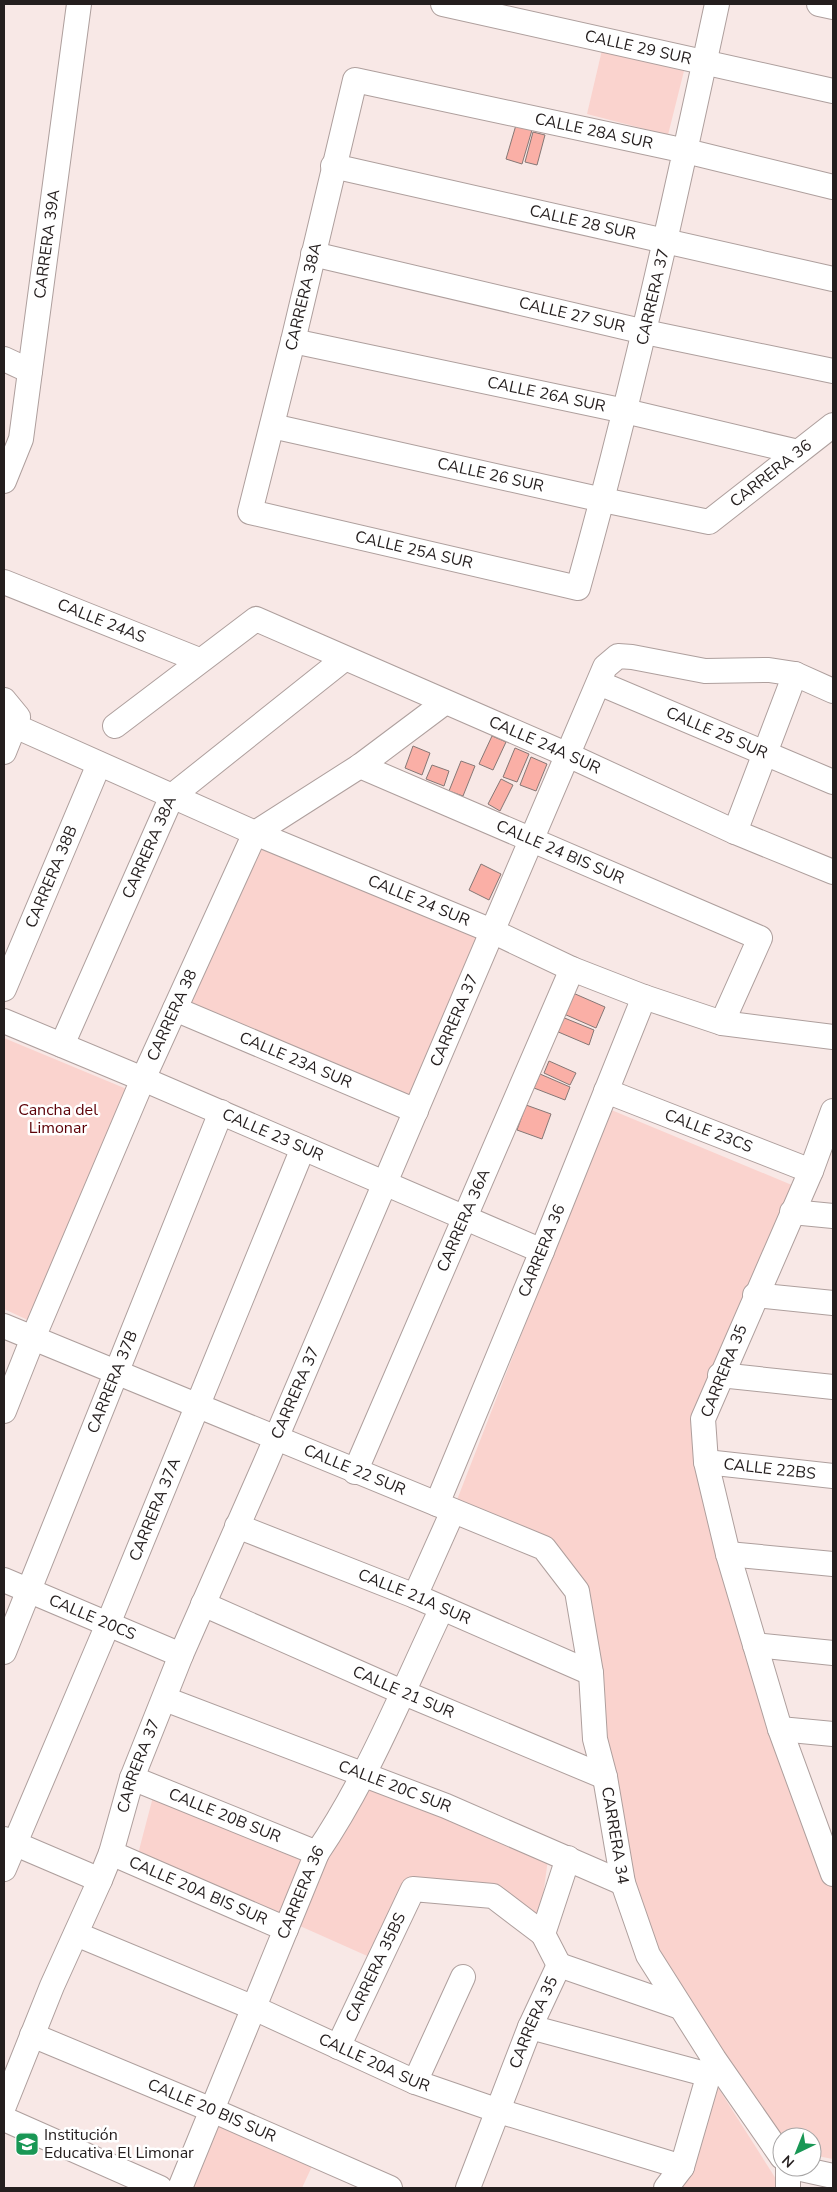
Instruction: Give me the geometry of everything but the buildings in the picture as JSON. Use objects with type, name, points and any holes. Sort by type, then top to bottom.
[{"type":"street","name":"CARRERA 39A","points":[[4,480],[21,439],[79,4]]},
{"type":"street","name":"CALLE 29 SUR","points":[[443,4],[833,91]]},
{"type":"street","name":"CARRERA 37","points":[[578,588],[603,500],[646,332],[717,4]]},
{"type":"street","points":[[819,4],[833,8]]},
{"type":"street","name":"CALLE 28A SUR","points":[[355,80],[686,152],[833,187]]},
{"type":"street","name":"CARRERA 38A","points":[[250,512],[355,80]]},
{"type":"street","name":"CALLE 28 SUR","points":[[333,166],[833,279]]},
{"type":"street","name":"CALLE 27 SUR","points":[[313,254],[646,332],[833,371]]},
{"type":"street","name":"CALLE 26A SUR","points":[[293,341],[625,411],[798,452]]},
{"type":"street","points":[[4,359],[30,371]]},
{"type":"street","name":"CALLE 26 SUR","points":[[272,426],[709,522]]},
{"type":"street","name":"CARRERA 36","points":[[709,522],[833,426]]},
{"type":"street","name":"CALLE 25A SUR","points":[[250,512],[578,588]]},
{"type":"street","name":"CALLE 24AS","points":[[4,582],[199,660]]},
{"type":"street","name":"CALLE 24A SUR","points":[[199,660],[256,619],[444,703],[568,755],[735,832],[833,872]]},
{"type":"street","name":"CARRERA 37","points":[[4,2106],[32,2035],[111,1853],[132,1778],[181,1655],[416,1112],[605,667],[618,656],[632,656],[705,671],[769,670],[795,674]]},
{"type":"street","name":"CARRERA 38A","points":[[62,1045],[172,796],[344,659]]},
{"type":"street","points":[[115,726],[199,660]]},
{"type":"street","points":[[735,832],[795,674],[833,690]]},
{"type":"street","name":"CALLE 25 SUR","points":[[599,682],[833,782]]},
{"type":"street","points":[[255,833],[360,766],[444,703]]},
{"type":"street","points":[[4,752],[12,714]]},
{"type":"street","name":"CALLE 24 SUR","points":[[12,714],[99,764],[255,833],[644,997],[722,1023],[833,1037]]},
{"type":"street","name":"CARRERA 38B","points":[[4,988],[99,764]]},
{"type":"street","name":"CALLE 24 BIS SUR","points":[[360,766],[760,938],[722,1023]]},
{"type":"street","name":"CARRERA 38","points":[[4,1411],[32,1338],[143,1079],[255,833]]},
{"type":"street","name":"CARRERA 36A","points":[[355,1472],[572,968]]},
{"type":"street","name":"CARRERA 36","points":[[415,1596],[445,1508],[542,1251],[644,997]]},
{"type":"street","name":"CALLE 23A SUR","points":[[175,1009],[416,1112]]},
{"type":"street","name":"CALLE 23 SUR","points":[[4,1021],[221,1112],[542,1251]]},
{"type":"street","name":"CALLE 23CS","points":[[606,1091],[811,1172]]},
{"type":"street","name":"CARRERA 37B","points":[[4,1652],[221,1112]]},
{"type":"street","name":"CARRERA 35","points":[[831,1125],[720,1375],[703,1419],[706,1462],[728,1554],[780,1729],[833,1874]]},
{"type":"street","name":"CARRERA 37A","points":[[4,1869],[9,1842],[108,1624],[303,1148]]},
{"type":"street","points":[[792,1212],[833,1216]]},
{"type":"street","points":[[755,1295],[833,1303]]},
{"type":"street","name":"CALLE 22 SUR","points":[[4,1326],[355,1472],[544,1548],[577,1591]]},
{"type":"street","points":[[720,1375],[833,1387]]},
{"type":"street","name":"CALLE 22BS","points":[[706,1462],[833,1476]]},
{"type":"street","name":"CALLE 21A SUR","points":[[238,1526],[415,1596],[591,1673]]},
{"type":"street","points":[[728,1554],[833,1564]]},
{"type":"street","name":"CALLE 20CS","points":[[4,1580],[181,1655]]},
{"type":"street","name":"CARRERA 34","points":[[577,1591],[591,1673],[595,1739],[605,1777],[623,1883],[648,1955],[680,2007],[711,2067],[772,2144]]},
{"type":"street","name":"CALLE 21 SUR","points":[[203,1604],[402,1692],[605,1777]]},
{"type":"street","name":"CARRERA 36","points":[[180,2188],[316,1853],[331,1832],[363,1774],[442,1608]]},
{"type":"street","points":[[755,1645],[833,1653]]},
{"type":"street","name":"CALLE 20C SUR","points":[[165,1699],[446,1806],[623,1883]]},
{"type":"street","points":[[780,1729],[833,1734]]},
{"type":"street","name":"CALLE 20B SUR","points":[[132,1778],[316,1853]]},
{"type":"street","points":[[9,1842],[100,1880]]},
{"type":"street","name":"CALLE 20A BIS SUR","points":[[111,1853],[286,1929]]},
{"type":"street","points":[[543,1934],[568,1858]]},
{"type":"street","name":"CARRERA 35BS","points":[[338,2047],[413,1889],[493,1896],[543,1934]]},
{"type":"street","name":"CALLE 20A SUR","points":[[76,1934],[254,2008],[414,2082],[499,2111],[682,2167]]},
{"type":"street","name":"CARRERA 35","points":[[468,2188],[530,2027],[559,1966],[543,1934]]},
{"type":"street","points":[[559,1966],[680,2007]]},
{"type":"street","points":[[414,2082],[463,1977]]},
{"type":"street","points":[[530,2027],[711,2067],[682,2167],[666,2188]]},
{"type":"street","name":"CALLE 20 BIS SUR","points":[[32,2035],[212,2110],[390,2188]]},
{"type":"street","points":[[4,2119],[160,2188]]},
{"type":"green space","points":[[602,50],[684,71],[668,135],[587,114]]},
{"type":"green space","points":[[259,840],[484,934],[412,1104],[183,1007]]},
{"type":"green space","name":"Cancha del Limonar","points":[[4,1038],[129,1090],[30,1321],[4,1309]]},
{"type":"green space","points":[[609,1109],[799,1188],[698,1418],[833,1879],[833,2159],[822,2157],[822,2127],[774,2127],[713,2046],[688,1994],[650,1946],[625,1875],[594,1672],[547,1542],[455,1505]]},
{"type":"green space","points":[[368,1777],[548,1859],[539,1926],[492,1890],[409,1886],[374,1959],[138,1854],[154,1793],[319,1863]]},
{"type":"green space","points":[[717,2086],[772,2173],[772,2177],[776,2179],[776,2188],[671,2188]]},
{"type":"green space","points":[[215,2119],[314,2162],[302,2188],[187,2188]]},
{"type":"place","name":"Institución Educativa El Limonar","points":[[27,2144]]}]
